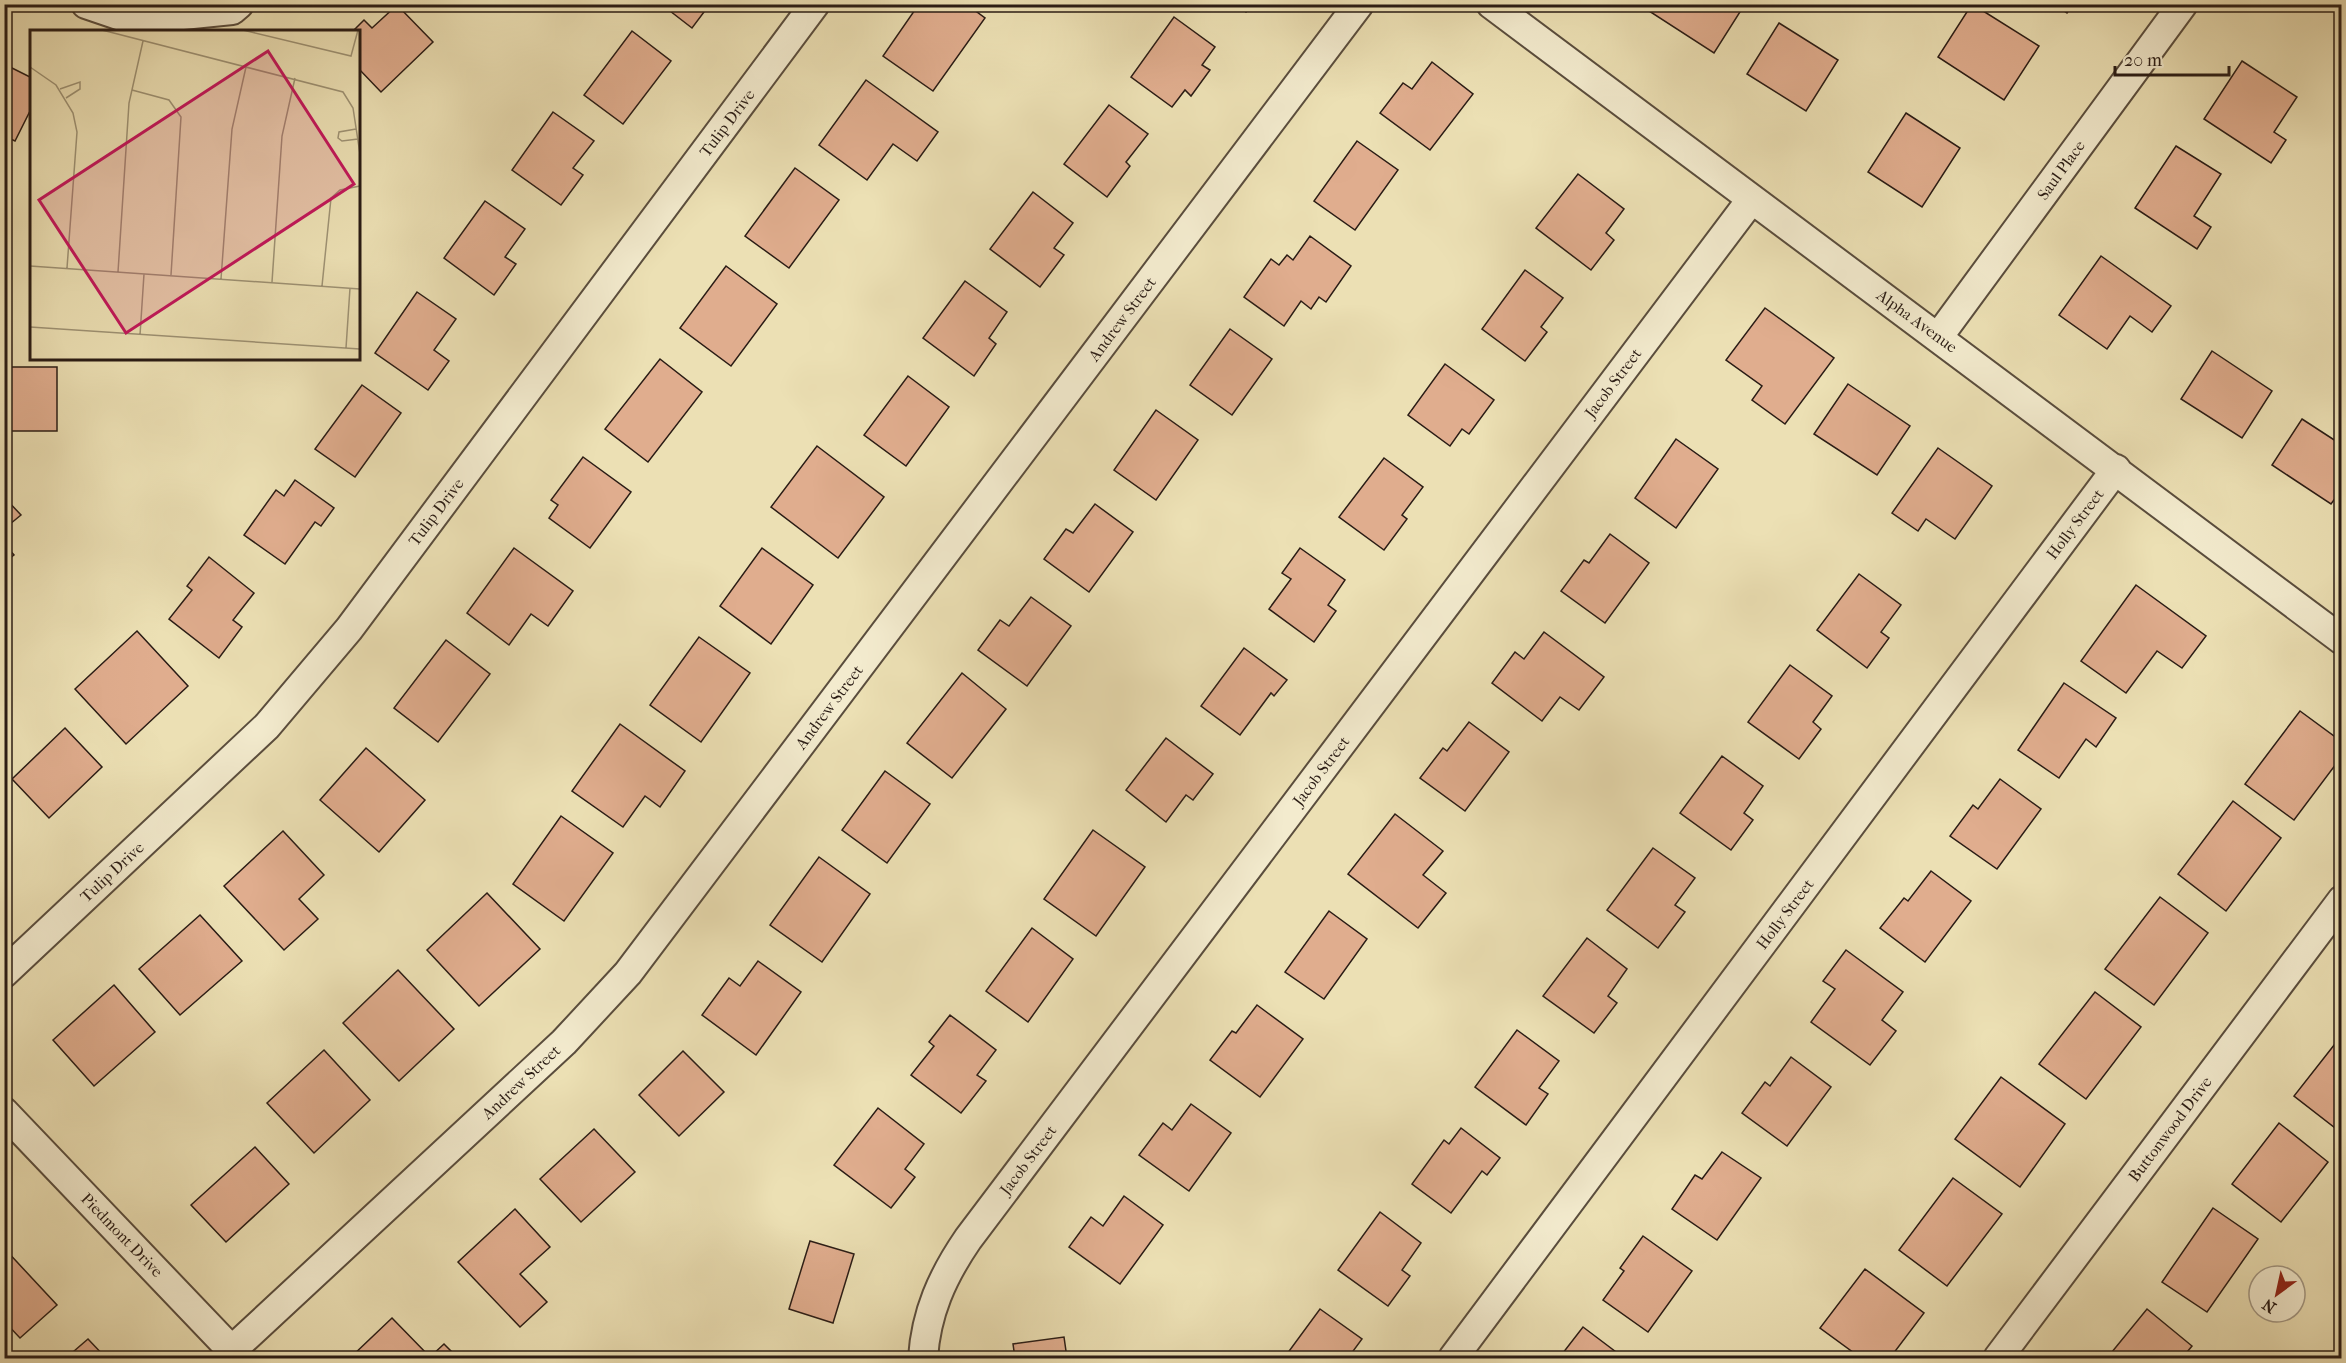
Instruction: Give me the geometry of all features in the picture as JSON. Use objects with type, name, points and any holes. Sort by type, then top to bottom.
[{"type":"street","points":[[86,4],[133,20],[232,10],[239,4]]},
{"type":"street","name":"Tulip Drive","points":[[4,973],[267,726],[303,685],[349,629],[815,4]]},
{"type":"street","name":"Andrew Street","points":[[236,1354],[564,1042],[628,973],[1359,4]]},
{"type":"street","name":"Alpha Avenue","points":[[1491,4],[1751,200],[1939,336],[2342,640]]},
{"type":"street","name":"Saul Place","points":[[1939,336],[2183,4]]},
{"type":"street","name":"Jacob Street","points":[[923,1359],[928,1319],[935,1298],[944,1278],[968,1239],[1751,200]]},
{"type":"street","name":"Holly Street","points":[[1453,1359],[2116,469]]},
{"type":"street","name":"Buttonwood Drive","points":[[1998,1359],[2342,900]]},
{"type":"street","name":"Piedmont Drive","points":[[4,1112],[236,1354]]},
{"type":"building","points":[[661,4],[710,4],[692,28]]},
{"type":"building","points":[[919,4],[966,4],[985,18],[933,91],[883,56]]},
{"type":"building","points":[[1235,4],[1252,4],[1246,12]]},
{"type":"building","points":[[1653,4],[1745,4],[1714,53],[1649,11]]},
{"type":"building","points":[[1972,4],[2039,46],[2004,100],[1938,57]]},
{"type":"building","points":[[2054,4],[2073,4],[2067,13]]},
{"type":"building","points":[[397,5],[433,42],[381,92],[360,70],[360,30],[354,30],[364,20],[372,28]]},
{"type":"building","points":[[1174,17],[1215,47],[1202,65],[1210,70],[1191,96],[1185,90],[1172,107],[1131,77]]},
{"type":"building","points":[[1779,23],[1838,60],[1806,111],[1747,74]]},
{"type":"building","points":[[632,31],[671,61],[623,124],[584,95]]},
{"type":"building","points":[[2242,61],[2297,97],[2274,132],[2286,140],[2271,163],[2204,119]]},
{"type":"building","points":[[1432,62],[1473,94],[1430,150],[1380,113],[1403,83],[1412,89]]},
{"type":"building","points":[[8,66],[30,77],[30,111],[15,141],[4,136],[4,74]]},
{"type":"building","points":[[866,80],[938,132],[917,161],[893,144],[867,180],[819,145]]},
{"type":"building","points":[[1109,105],[1148,134],[1126,162],[1130,166],[1107,197],[1064,164]]},
{"type":"building","points":[[553,112],[594,141],[573,168],[583,175],[561,205],[512,170]]},
{"type":"building","points":[[1906,113],[1960,148],[1922,207],[1868,172]]},
{"type":"building","points":[[1357,141],[1398,170],[1355,230],[1314,201]]},
{"type":"building","points":[[2176,146],[2221,174],[2194,216],[2211,227],[2197,249],[2135,208]]},
{"type":"building","points":[[795,168],[839,200],[789,268],[745,236]]},
{"type":"building","points":[[1578,174],[1624,209],[1606,233],[1614,240],[1591,270],[1536,228]]},
{"type":"building","points":[[1033,192],[1073,223],[1054,248],[1064,255],[1040,287],[990,249]]},
{"type":"building","points":[[485,201],[525,229],[505,257],[516,264],[494,295],[444,258]]},
{"type":"building","points":[[1310,236],[1351,266],[1326,302],[1319,297],[1311,309],[1301,301],[1284,326],[1244,297],[1271,259],[1279,265],[1287,255],[1293,260]]},
{"type":"building","points":[[2101,256],[2171,306],[2152,332],[2130,316],[2107,349],[2059,315]]},
{"type":"building","points":[[726,266],[777,304],[731,366],[680,328]]},
{"type":"building","points":[[1525,270],[1563,298],[1541,327],[1547,332],[1525,361],[1482,329]]},
{"type":"building","points":[[965,281],[1007,312],[989,338],[996,344],[974,376],[923,338]]},
{"type":"building","points":[[417,292],[456,319],[434,350],[449,361],[428,390],[375,353]]},
{"type":"building","points":[[1765,308],[1834,358],[1785,424],[1752,400],[1762,386],[1726,360]]},
{"type":"building","points":[[1230,329],[1272,359],[1232,415],[1190,385]]},
{"type":"building","points":[[2212,351],[2272,391],[2242,438],[2181,399]]},
{"type":"building","points":[[660,359],[702,392],[648,462],[605,429]]},
{"type":"building","points":[[1445,364],[1494,400],[1469,434],[1462,429],[1450,446],[1408,415]]},
{"type":"building","points":[[4,367],[57,367],[57,431],[4,431]]},
{"type":"building","points":[[908,376],[949,407],[906,466],[864,435]]},
{"type":"building","points":[[1848,384],[1910,426],[1877,475],[1814,434]]},
{"type":"building","points":[[362,385],[401,413],[355,477],[315,449]]},
{"type":"building","points":[[1156,410],[1198,440],[1156,500],[1114,470]]},
{"type":"building","points":[[2302,419],[2342,445],[2342,489],[2331,504],[2272,465]]},
{"type":"building","points":[[1676,439],[1718,469],[1676,528],[1635,498]]},
{"type":"building","points":[[817,446],[884,497],[838,558],[771,507]]},
{"type":"building","points":[[1938,448],[1992,486],[1955,539],[1926,519],[1918,531],[1892,513]]},
{"type":"building","points":[[583,457],[631,492],[590,548],[549,518],[558,505],[551,500]]},
{"type":"building","points":[[1384,458],[1423,487],[1402,515],[1407,519],[1384,550],[1339,517]]},
{"type":"building","points":[[295,480],[334,508],[321,526],[315,522],[285,564],[244,535],[276,490],[284,496]]},
{"type":"building","points":[[4,497],[21,515],[4,529]]},
{"type":"building","points":[[1095,504],[1133,532],[1089,592],[1044,559],[1066,529],[1073,533]]},
{"type":"building","points":[[1610,534],[1649,563],[1605,623],[1561,591],[1584,560],[1589,563]]},
{"type":"building","points":[[4,544],[14,555],[4,563]]},
{"type":"building","points":[[514,548],[573,591],[548,626],[531,614],[509,645],[467,613]]},
{"type":"building","points":[[762,548],[813,585],[771,644],[720,606]]},
{"type":"building","points":[[1300,548],[1345,580],[1328,605],[1336,611],[1314,642],[1269,609],[1291,579],[1282,573]]},
{"type":"building","points":[[209,557],[254,593],[233,620],[242,627],[219,658],[169,619],[192,590],[187,586]]},
{"type":"building","points":[[1859,574],[1901,605],[1881,632],[1889,638],[1867,668],[1817,630]]},
{"type":"building","points":[[2136,585],[2206,636],[2182,668],[2157,651],[2126,693],[2081,661]]},
{"type":"building","points":[[1031,597],[1071,626],[1027,686],[978,650],[1000,620],[1009,626]]},
{"type":"building","points":[[137,631],[188,686],[126,744],[75,689]]},
{"type":"building","points":[[1544,632],[1604,677],[1579,710],[1560,697],[1542,721],[1492,683],[1515,652],[1524,659]]},
{"type":"building","points":[[699,637],[750,673],[701,742],[650,705]]},
{"type":"building","points":[[446,640],[490,674],[438,742],[394,708]]},
{"type":"building","points":[[1244,648],[1287,680],[1274,696],[1271,693],[1240,735],[1201,706]]},
{"type":"building","points":[[1790,665],[1832,696],[1813,722],[1821,729],[1799,759],[1748,722]]},
{"type":"building","points":[[962,673],[1006,709],[952,778],[907,743]]},
{"type":"building","points":[[2064,683],[2116,718],[2096,747],[2086,739],[2059,778],[2018,750]]},
{"type":"building","points":[[2300,711],[2342,742],[2342,756],[2294,820],[2245,784]]},
{"type":"building","points":[[1469,722],[1509,752],[1465,811],[1420,778],[1443,748],[1447,751]]},
{"type":"building","points":[[620,724],[685,771],[660,807],[645,796],[623,827],[572,791]]},
{"type":"building","points":[[65,728],[102,767],[49,818],[12,779]]},
{"type":"building","points":[[1166,738],[1213,774],[1193,800],[1186,795],[1166,822],[1126,790]]},
{"type":"building","points":[[366,748],[425,800],[379,852],[320,800]]},
{"type":"building","points":[[1722,756],[1763,786],[1744,813],[1753,820],[1731,850],[1680,813]]},
{"type":"building","points":[[885,771],[930,804],[887,863],[842,830]]},
{"type":"building","points":[[2000,779],[2041,809],[1997,869],[1950,836],[1973,805],[1978,809]]},
{"type":"building","points":[[2233,801],[2281,838],[2226,911],[2178,874]]},
{"type":"building","points":[[1395,814],[1443,851],[1423,875],[1446,893],[1418,928],[1348,874]]},
{"type":"building","points":[[561,816],[613,853],[564,921],[513,884]]},
{"type":"building","points":[[1093,830],[1145,867],[1096,936],[1044,899]]},
{"type":"building","points":[[283,831],[324,875],[299,899],[318,919],[284,950],[224,886]]},
{"type":"building","points":[[1653,848],[1695,878],[1675,905],[1685,912],[1658,948],[1607,910]]},
{"type":"building","points":[[819,857],[870,894],[822,962],[770,925]]},
{"type":"building","points":[[1931,871],[1971,901],[1925,962],[1880,928],[1904,898],[1908,901]]},
{"type":"building","points":[[487,893],[540,949],[479,1006],[427,950]]},
{"type":"building","points":[[2160,897],[2208,933],[2154,1005],[2105,969]]},
{"type":"building","points":[[1329,911],[1367,939],[1324,999],[1285,972]]},
{"type":"building","points":[[200,915],[242,961],[180,1015],[139,969]]},
{"type":"building","points":[[1032,928],[1073,959],[1028,1022],[986,991]]},
{"type":"building","points":[[1587,938],[1627,969],[1608,996],[1617,1003],[1594,1033],[1543,996]]},
{"type":"building","points":[[1846,950],[1903,992],[1882,1020],[1896,1031],[1870,1065],[1811,1022],[1835,989],[1823,981]]},
{"type":"building","points":[[758,961],[801,992],[756,1055],[702,1015],[729,978],[740,986]]},
{"type":"building","points":[[398,970],[454,1029],[399,1081],[343,1023]]},
{"type":"building","points":[[114,985],[155,1032],[94,1086],[53,1040]]},
{"type":"building","points":[[2095,992],[2141,1027],[2086,1099],[2039,1064]]},
{"type":"building","points":[[1257,1005],[1303,1039],[1260,1097],[1210,1060],[1232,1031],[1236,1033]]},
{"type":"building","points":[[950,1015],[996,1050],[977,1075],[986,1081],[961,1113],[911,1075],[934,1046],[929,1042]]},
{"type":"building","points":[[1517,1030],[1559,1061],[1539,1088],[1548,1094],[1526,1125],[1475,1087]]},
{"type":"building","points":[[2342,1035],[2342,1128],[2339,1131],[2294,1096]]},
{"type":"building","points":[[324,1050],[370,1100],[314,1153],[267,1103]]},
{"type":"building","points":[[683,1051],[724,1092],[679,1136],[639,1095]]},
{"type":"building","points":[[1791,1057],[1831,1087],[1787,1146],[1742,1113],[1765,1082],[1770,1086]]},
{"type":"building","points":[[2001,1077],[2065,1124],[2020,1187],[1955,1139]]},
{"type":"building","points":[[1191,1104],[1231,1133],[1189,1191],[1139,1155],[1163,1123],[1172,1130]]},
{"type":"building","points":[[878,1108],[924,1144],[905,1169],[915,1177],[891,1208],[834,1165]]},
{"type":"building","points":[[2279,1123],[2328,1162],[2281,1222],[2232,1184]]},
{"type":"building","points":[[1461,1128],[1500,1158],[1487,1175],[1482,1171],[1451,1213],[1412,1184],[1444,1140],[1449,1144]]},
{"type":"building","points":[[594,1129],[635,1172],[581,1222],[540,1179]]},
{"type":"building","points":[[255,1147],[289,1184],[226,1242],[191,1205]]},
{"type":"building","points":[[1722,1152],[1761,1178],[1717,1240],[1672,1209],[1695,1175],[1702,1179]]},
{"type":"building","points":[[1953,1178],[2002,1214],[1947,1286],[1899,1250]]},
{"type":"building","points":[[1124,1196],[1163,1225],[1120,1284],[1069,1247],[1091,1217],[1103,1226]]},
{"type":"building","points":[[2213,1208],[2258,1239],[2207,1312],[2162,1282]]},
{"type":"building","points":[[515,1209],[550,1247],[520,1274],[547,1302],[520,1327],[458,1262]]},
{"type":"building","points":[[1380,1212],[1421,1243],[1402,1270],[1410,1276],[1388,1306],[1338,1270]]},
{"type":"building","points":[[1643,1236],[1692,1271],[1648,1332],[1603,1300],[1624,1271],[1620,1268]]},
{"type":"building","points":[[810,1241],[854,1254],[833,1323],[789,1309]]},
{"type":"building","points":[[4,1248],[57,1305],[20,1338],[4,1321]]},
{"type":"building","points":[[1865,1269],[1924,1313],[1890,1358],[1861,1358],[1820,1328]]},
{"type":"building","points":[[1320,1309],[1362,1339],[1348,1358],[1284,1358]]},
{"type":"building","points":[[2147,1309],[2192,1346],[2182,1358],[2107,1358]]},
{"type":"building","points":[[392,1318],[430,1357],[444,1344],[458,1358],[350,1358]]},
{"type":"building","points":[[1583,1327],[1624,1358],[1559,1358]]},
{"type":"building","points":[[1064,1337],[1067,1358],[1015,1358],[1013,1344]]},
{"type":"building","points":[[88,1339],[106,1358],[66,1358]]}]
